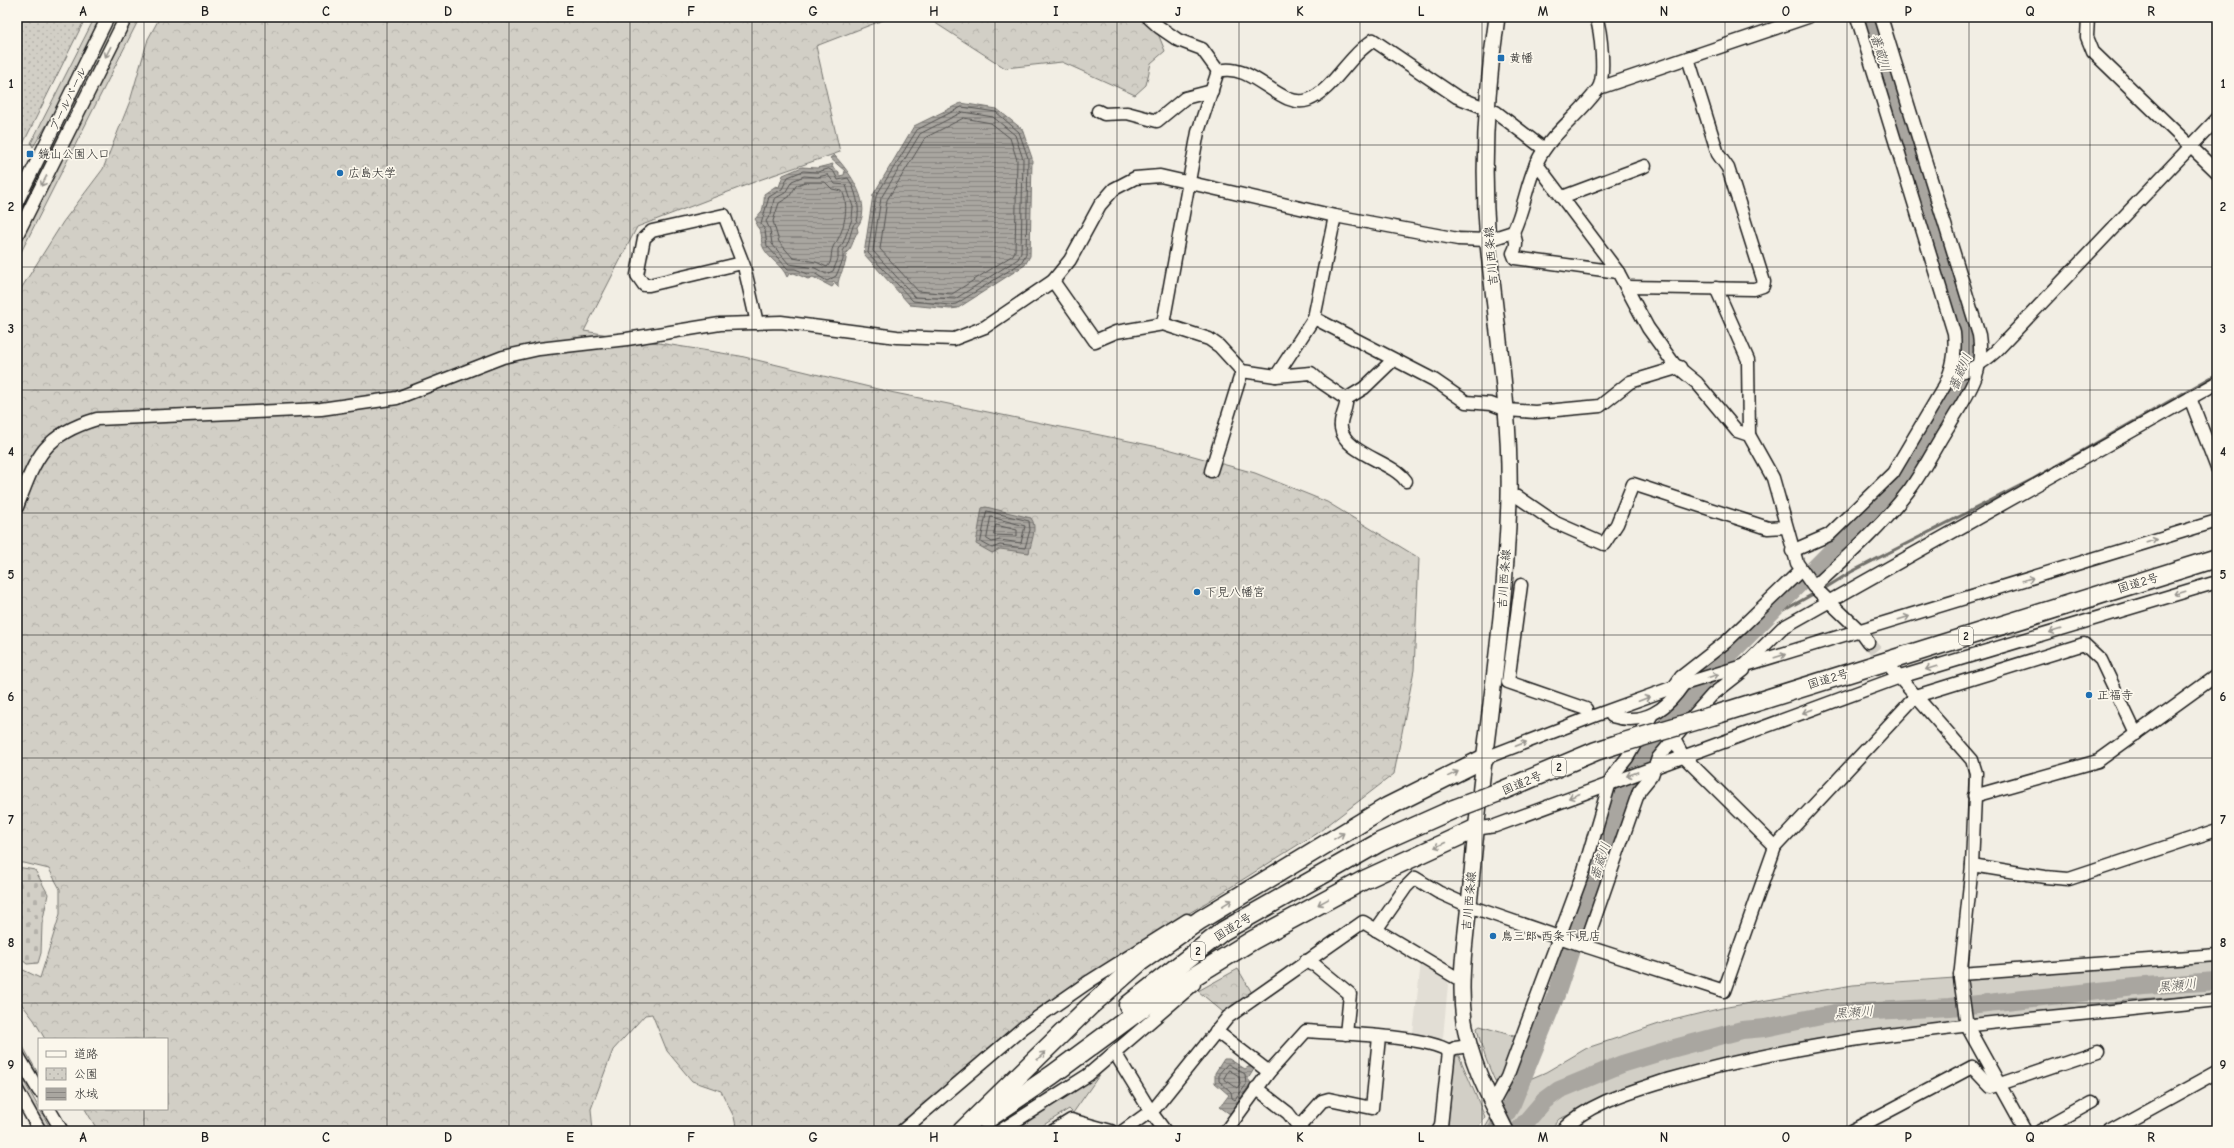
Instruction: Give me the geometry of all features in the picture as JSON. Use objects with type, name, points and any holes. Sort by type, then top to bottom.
[{"type":"highway","name":"国道2号","points":[[967,1131],[1223,931],[1380,842],[1454,809],[1596,751],[2217,558]]},
{"type":"highway","points":[[962,1131],[1095,1002],[1140,962],[1200,920],[1387,807],[1485,758]]},
{"type":"highway","points":[[971,1131],[1052,1075],[1144,1007],[1253,940],[1364,880],[1475,829]]},
{"type":"main road","name":"吉川西条線","points":[[1497,17],[1488,108],[1486,166],[1488,240],[1507,410],[1509,498],[1506,646],[1485,758],[1475,829],[1462,980],[1464,1018],[1469,1046],[1477,1072],[1506,1131]]},
{"type":"street","name":"ブールバール","points":[[17,202],[108,17]]},
{"type":"street","points":[[17,235],[126,17]]},
{"type":"street","points":[[1148,17],[1159,27],[1178,40],[1202,49],[1218,71]]},
{"type":"street","points":[[1596,17],[1599,25],[1603,56],[1599,88]]},
{"type":"street","points":[[17,507],[42,451],[66,430],[97,419],[321,409],[397,398],[503,357],[538,349],[627,339],[720,324],[780,322],[897,337],[954,339],[985,327],[1053,281],[1070,260],[1100,205],[1114,189],[1134,178],[1147,176],[1189,182],[1335,216],[1458,239],[1488,240],[1513,232],[1522,214],[1536,163],[1544,149],[1599,88],[1808,17]]},
{"type":"street","points":[[1792,552],[1829,535],[1893,473],[1954,372],[1956,352],[1954,333],[1926,236],[1857,17]]},
{"type":"street","points":[[1814,587],[1856,549],[1910,489],[1971,388],[1980,365],[1979,335],[1945,230],[1881,17]]},
{"type":"street","points":[[2088,17],[2087,37],[2093,52],[2217,172]]},
{"type":"street","points":[[1218,71],[1229,68],[1241,71],[1294,100],[1308,100],[1323,90],[1357,54],[1374,40],[1457,97],[1473,105],[1488,108],[1544,149]]},
{"type":"street","points":[[1627,287],[1759,288],[1764,282],[1728,168],[1718,154],[1688,58]]},
{"type":"street","points":[[1163,324],[1198,132],[1218,71]]},
{"type":"street","points":[[1098,111],[1104,114],[1127,113],[1157,121],[1185,98],[1212,91]]},
{"type":"street","points":[[1954,372],[1980,365],[1996,351],[2217,118]]},
{"type":"street","points":[[1536,163],[1618,272],[1648,328],[1674,364],[1697,382],[1737,431],[1749,435]]},
{"type":"street","points":[[1562,196],[1645,166]]},
{"type":"street","points":[[742,263],[650,285],[644,285],[637,275],[644,238],[652,231],[724,215],[742,263],[757,323]]},
{"type":"street","points":[[1276,376],[1314,318],[1335,216]]},
{"type":"street","points":[[1926,236],[1945,230]]},
{"type":"street","points":[[1513,232],[1516,240],[1516,248],[1513,253],[1515,258],[1618,272]]},
{"type":"street","points":[[1053,281],[1095,341],[1116,332],[1163,324],[1209,339],[1219,346],[1242,371],[1276,376],[1312,374],[1320,382],[1346,399]]},
{"type":"street","points":[[1716,288],[1748,360],[1749,435],[1773,478],[1792,552],[1802,571],[1814,587],[1860,631],[1868,642]]},
{"type":"street","points":[[1314,318],[1434,380],[1466,402],[1491,404],[1507,410],[1535,412],[1600,406],[1630,382],[1680,368]]},
{"type":"street","points":[[1346,399],[1364,388],[1393,360]]},
{"type":"street","points":[[1211,471],[1242,371]]},
{"type":"street","points":[[1585,946],[1639,791],[1652,775],[1658,758],[1712,695],[1746,667],[1782,628],[2217,383]]},
{"type":"street","points":[[2190,398],[2217,468]]},
{"type":"street","points":[[1346,399],[1347,402],[1341,418],[1340,428],[1343,435],[1349,442],[1362,452],[1393,468],[1406,481]]},
{"type":"street","points":[[1509,498],[1518,497],[1556,523],[1604,544],[1616,524],[1633,484],[1768,528],[1786,527]]},
{"type":"street","points":[[1485,758],[1594,716],[1679,686],[1746,667],[2217,521]]},
{"type":"street","points":[[1493,1106],[1507,1077],[1584,870],[1610,782],[1650,719],[1664,709],[1674,699],[1681,677],[1727,641],[1802,571]]},
{"type":"street","points":[[1475,829],[1495,826],[1610,782],[1900,677],[2217,582]]},
{"type":"street","points":[[1521,586],[1506,646],[1508,682],[1586,709]]},
{"type":"street","points":[[1376,930],[1406,887],[1415,878],[1438,892],[1469,906],[1585,946],[1724,991],[1775,846],[1916,696],[2084,644],[2101,660],[2136,734]]},
{"type":"street","points":[[1891,668],[1972,760],[1976,773],[1972,865],[1960,976],[1967,1024],[2025,1131]]},
{"type":"street","points":[[1974,796],[2098,761],[2217,675]]},
{"type":"street","points":[[1612,716],[1650,719],[1674,739],[1683,756],[1775,846]]},
{"type":"street","points":[[1972,865],[2044,877],[2069,879],[2217,830]]},
{"type":"street","points":[[902,1131],[1024,1028],[1084,985],[1193,916],[1200,920]]},
{"type":"street","points":[[1123,1131],[1151,1112],[1228,1017],[1305,961],[1363,922],[1462,980]]},
{"type":"street","points":[[1000,1131],[1088,1075],[1206,973],[1253,940]]},
{"type":"street","points":[[1960,976],[2217,955]]},
{"type":"street","points":[[1305,961],[1316,966],[1350,994],[1346,1034]]},
{"type":"street","points":[[1561,1131],[1578,1117],[1600,1104],[1634,1090],[1720,1065],[1841,1043],[1967,1024],[2217,1000]]},
{"type":"street","points":[[1216,1031],[1269,1072]]},
{"type":"street","points":[[1226,1131],[1256,1088],[1306,1031],[1412,1040],[1442,1046],[1448,1051]]},
{"type":"street","points":[[1256,1088],[1288,1113],[1301,1129],[1322,1101],[1329,1099],[1372,1108],[1379,1037]]},
{"type":"street","points":[[1448,1051],[1455,1048],[1469,1046]]},
{"type":"street","points":[[1440,1129],[1448,1051]]},
{"type":"street","points":[[1851,1131],[1869,1127],[1972,1067],[1991,1087],[2000,1086],[2098,1051]]},
{"type":"street","points":[[1115,1053],[1151,1112],[1165,1131]]},
{"type":"street","points":[[17,1054],[38,1089]]},
{"type":"street","points":[[2110,1131],[2217,1072]]},
{"type":"street","points":[[17,1090],[40,1131]]},
{"type":"street","points":[[2040,1131],[2092,1102]]},
{"type":"street","points":[[50,1110],[62,1131]]},
{"type":"street","points":[[1053,1131],[1071,1120],[1111,1131]]},
{"type":"shaded area","points":[[1421,962],[1449,974],[1443,1037],[1440,1040],[1415,1037],[1413,1034]]},
{"type":"green space","points":[[17,17],[86,17],[17,156]]},
{"type":"green space","points":[[95,17],[100,17],[62,100],[33,147],[31,143]]},
{"type":"green space","points":[[113,17],[120,17],[38,184],[18,214]]},
{"type":"green space","points":[[133,17],[140,17],[17,260],[17,250],[22,237]]},
{"type":"green space","points":[[160,17],[891,17],[816,46],[840,152],[762,179],[637,227],[584,331],[740,356],[890,392],[1168,449],[1255,473],[1327,502],[1419,558],[1414,670],[1394,774],[1320,831],[1196,909],[1118,955],[1059,999],[1004,1046],[891,1131],[737,1131],[734,1117],[721,1091],[692,1081],[667,1051],[652,1014],[645,1015],[613,1050],[591,1109],[593,1131],[98,1131],[86,1110],[168,1110],[168,1038],[44,1038],[34,1020],[17,998],[17,967],[40,978],[60,914],[60,889],[49,869],[24,863],[17,863],[17,295],[63,222],[103,169],[130,101],[148,39]]},
{"type":"green space","points":[[926,17],[1141,17],[1159,36],[1165,51],[1151,63],[1146,85],[1135,95],[1062,62],[1005,68]]},
{"type":"green space","points":[[17,867],[35,870],[48,894],[42,924],[41,953],[38,963],[27,964],[17,956]]},
{"type":"green space","points":[[2217,960],[2217,994],[2127,1001],[1857,1035],[1641,1085],[1559,1119],[1549,1131],[1483,1131],[1509,1088],[1546,1072],[1587,1048],[1665,1022],[1722,1008],[1853,985]]},
{"type":"green space","points":[[1238,969],[1252,993],[1223,1012],[1198,991]]},
{"type":"green space","points":[[1480,1026],[1517,1037],[1504,1074],[1497,1083],[1485,1056],[1477,1028]]},
{"type":"green space","points":[[17,1036],[38,1073],[38,1083],[17,1046]]},
{"type":"green space","points":[[1459,1056],[1485,1117],[1475,1131],[1447,1131],[1452,1059]]},
{"type":"green space","points":[[17,1069],[38,1106],[38,1110],[40,1110],[52,1131],[46,1131],[27,1102],[18,1077]]},
{"type":"green space","points":[[1098,1072],[1100,1074],[1073,1113],[1069,1109],[1034,1131],[1004,1131]]},
{"type":"water","points":[[961,103],[997,109],[1022,129],[1032,158],[1030,256],[1025,265],[958,308],[950,309],[910,305],[864,254],[873,195],[914,126]]},
{"type":"water","points":[[834,155],[847,170],[853,180],[858,190],[863,209],[862,219],[857,227],[858,232],[849,251],[846,253],[838,287],[834,281],[832,282],[834,284],[832,287],[813,277],[808,279],[794,273],[789,274],[787,277],[782,269],[764,249],[762,245],[761,232],[756,225],[757,222],[755,219],[762,211],[764,194],[776,186],[779,187],[783,175],[802,167],[817,168],[833,164],[832,167],[839,172],[839,176],[844,175],[845,171],[830,158]]},
{"type":"water","points":[[986,507],[1031,518],[1034,530],[1029,553],[1000,549],[992,553],[976,544],[982,508]]},
{"type":"water","points":[[1224,1059],[1229,1059],[1245,1069],[1250,1066],[1254,1069],[1248,1079],[1251,1083],[1230,1114],[1220,1107],[1229,1095],[1215,1083],[1215,1073]]},
{"type":"waterway","name":"蕃蔵川","points":[[1496,1131],[1512,1104],[1556,995],[1626,783],[1644,754],[1676,712],[1707,677],[1893,489],[1904,474],[1956,385],[1968,358],[1971,339],[1949,274],[1870,17]]},
{"type":"waterway","points":[[1822,590],[1851,572],[2033,479],[2217,374]]},
{"type":"waterway","points":[[1759,624],[1815,593]]},
{"type":"waterway","name":"黒瀬川","points":[[1518,1131],[1544,1101],[1559,1090],[1622,1064],[1742,1030],[1765,1028],[1835,1013],[1950,1007],[2145,986],[2217,981]]},
{"type":"tunnel","points":[[1868,642],[1890,667]]},
{"type":"place","name":"黄幡","points":[[1501,58]]},
{"type":"place","name":"鏡山公園入口","points":[[30,154]]},
{"type":"place","name":"広島大学","points":[[340,173]]},
{"type":"place","name":"下見八幡宮","points":[[1197,592]]},
{"type":"place","name":"正福寺","points":[[2089,695]]},
{"type":"place","name":"鳥三郎 西条下見店","points":[[1493,936]]},
{"type":"water label","name":"番蔵川","points":[[1600,861]]}]
